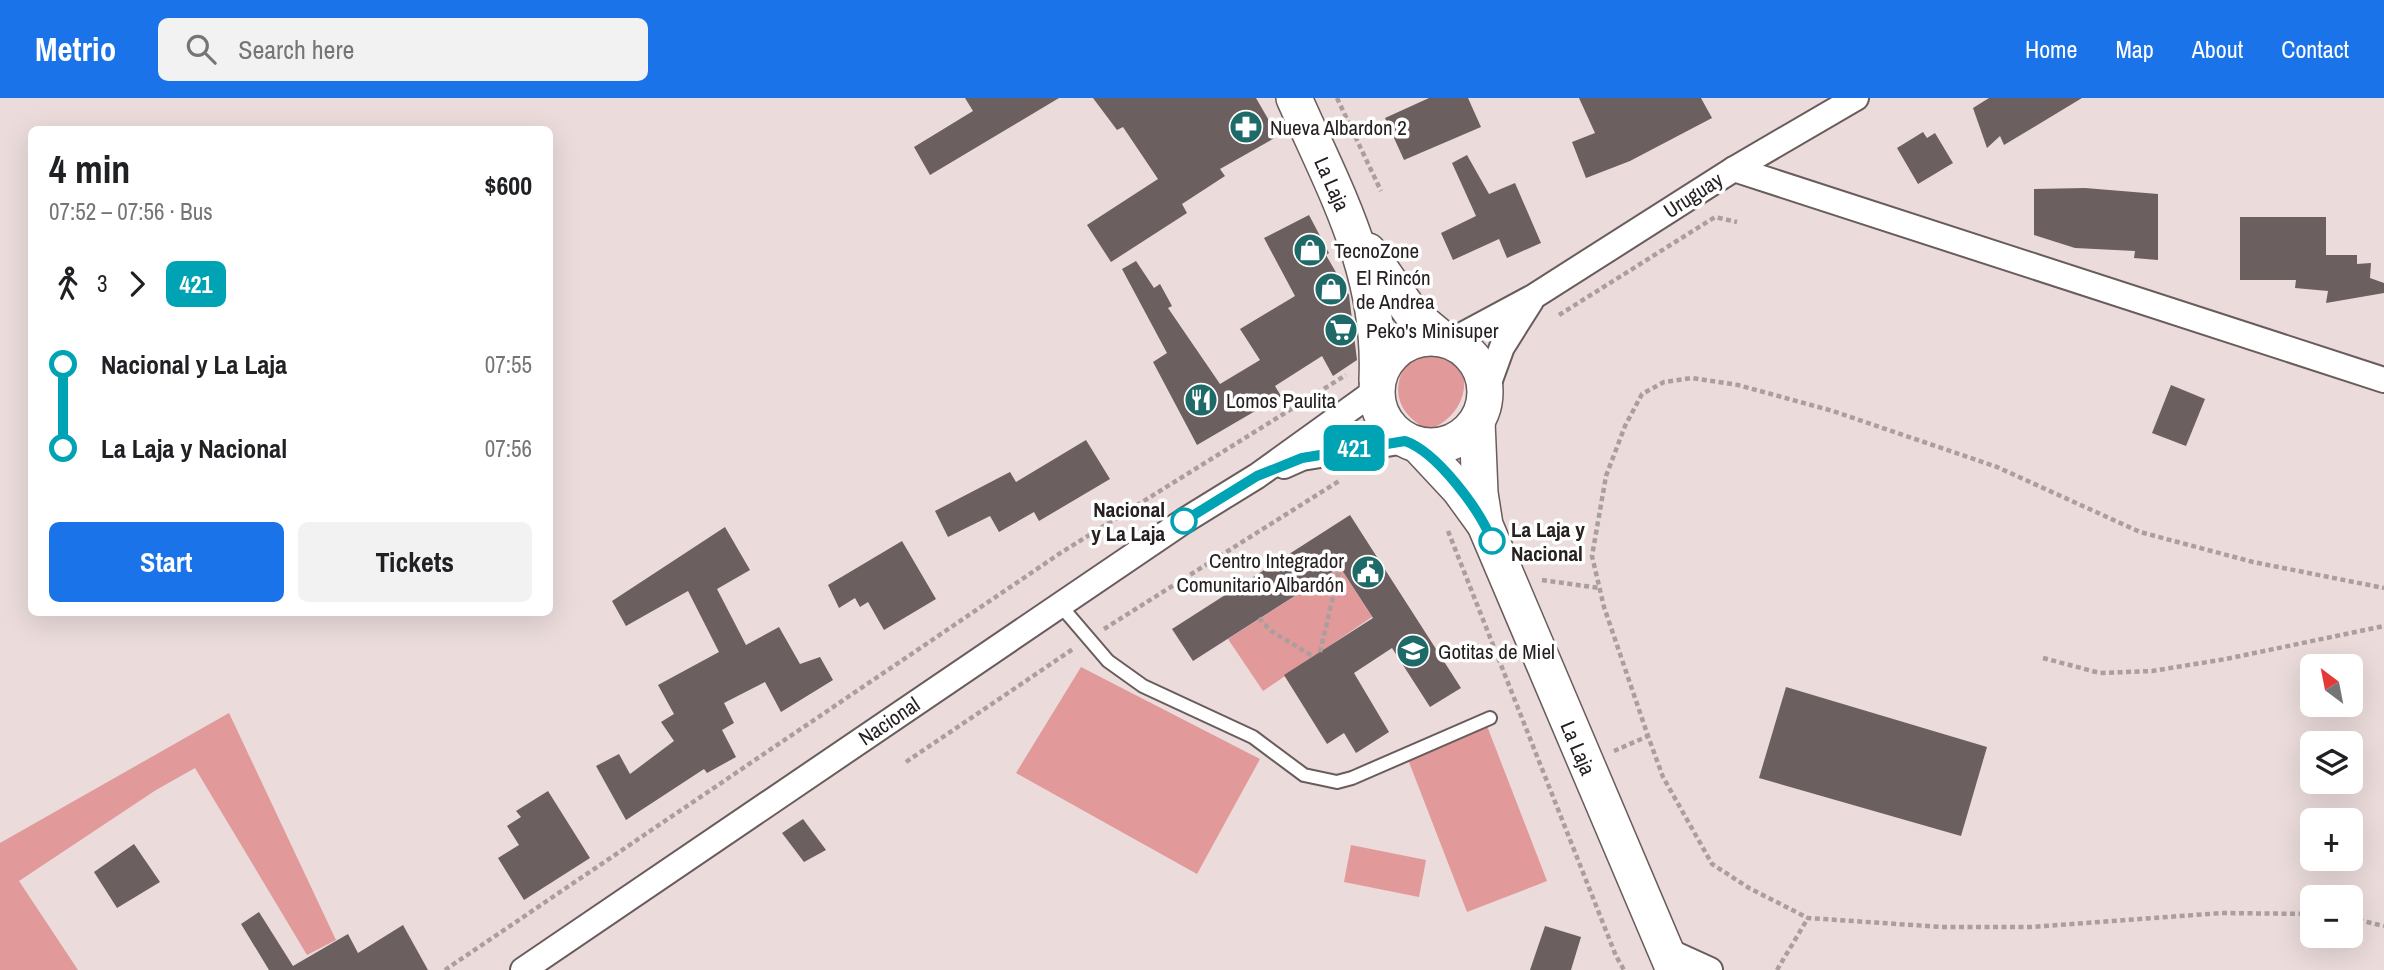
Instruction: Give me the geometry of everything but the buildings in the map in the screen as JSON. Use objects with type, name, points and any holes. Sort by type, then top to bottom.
[{"type":"main road","name":"La Laja","points":[[1294,98],[1353,232],[1373,299],[1378,335],[1367,381]]},
{"type":"main road","name":"La Laja","points":[[1353,232],[1412,314],[1446,339]]},
{"type":"main road","points":[[1446,339],[1469,352],[1481,370],[1481,406],[1461,438],[1440,446],[1411,443],[1383,420],[1367,381],[1390,355],[1413,340],[1446,339]]},
{"type":"main road","name":"La Laja","points":[[1481,406],[1480,493],[1485,525],[1670,960]]},
{"type":"main road","name":"La Laja","points":[[1411,443],[1459,489],[1485,525]]},
{"type":"street","name":"Uruguay","points":[[1446,339],[1533,298],[1734,169],[1856,98]]},
{"type":"street","points":[[1734,169],[2384,380]]},
{"type":"street","name":"Uruguay","points":[[1481,406],[1502,347],[1533,298]]},
{"type":"street","name":"Nacional","points":[[523,970],[1060,605],[1257,476],[1367,381]]},
{"type":"street","name":"Nacional","points":[[1257,476],[1302,458],[1411,443]]},
{"type":"street","points":[[1670,960],[1710,970]]},
{"type":"lane","points":[[1060,605],[1108,661],[1143,686],[1253,737],[1304,775],[1322,781],[1337,782],[1352,778],[1490,718]]},
{"type":"path","points":[[1337,98],[1381,191]]},
{"type":"path","points":[[1547,322],[1715,217],[1737,222]]},
{"type":"path","points":[[2300,914],[2222,913],[2031,927],[1942,927],[1808,918],[1749,888],[1712,864],[1663,777],[1599,588],[1592,556],[1606,476],[1625,426],[1642,394],[1664,382],[1692,378],[1738,385],[1833,411],[1984,463],[2140,532],[2253,562],[2384,588]]},
{"type":"path","points":[[444,970],[1062,552],[1367,381]]},
{"type":"path","points":[[905,762],[1088,639],[1346,478]]},
{"type":"path","points":[[1448,530],[1610,943],[1624,970]]},
{"type":"path","points":[[1320,652],[1340,567]]},
{"type":"path","points":[[1511,589],[1540,580],[1599,588]]},
{"type":"path","points":[[1259,618],[1271,631],[1314,657]]},
{"type":"path","points":[[2043,657],[2101,673],[2152,671],[2226,659],[2384,626]]},
{"type":"path","points":[[1777,970],[1808,918]]},
{"type":"path","points":[[2363,921],[2384,926]]},
{"type":"shaded area","points":[[1420,346],[1451,349],[1459,361],[1464,384],[1458,407],[1440,424],[1428,430],[1406,412],[1398,391],[1399,380],[1410,357]]},
{"type":"shaded area","points":[[1340,567],[1372,617],[1263,691],[1228,639]]},
{"type":"shaded area","points":[[1081,667],[1260,759],[1197,874],[1016,773]]},
{"type":"shaded area","points":[[229,713],[336,940],[307,955],[195,768],[156,790],[19,881],[78,970],[0,970],[0,843]]},
{"type":"shaded area","points":[[1487,726],[1547,881],[1467,912],[1407,757]]},
{"type":"shaded area","points":[[1351,845],[1426,860],[1419,897],[1344,882]]},
{"type":"bus line","name":"421","points":[[1184,521],[1257,476],[1302,458],[1405,441],[1418,445],[1459,489],[1485,525],[1492,541]]},
{"type":"place","name":"Nueva Albardon 2","points":[[1246,127]]},
{"type":"place","name":"TecnoZone","points":[[1310,250]]},
{"type":"place","name":"El Rincón de Andrea","points":[[1331,289]]},
{"type":"place","name":"Peko's Minisuper","points":[[1341,330]]},
{"type":"place","name":"Lomos Paulita","points":[[1201,400]]},
{"type":"place","name":"Nacional y La Laja","points":[[1184,521]]},
{"type":"place","name":"La Laja y Nacional","points":[[1492,541]]},
{"type":"place","name":"Centro Integrador Comunitario Albardón","points":[[1368,572]]},
{"type":"place","name":"Gotitas de Miel","points":[[1413,651]]}]
